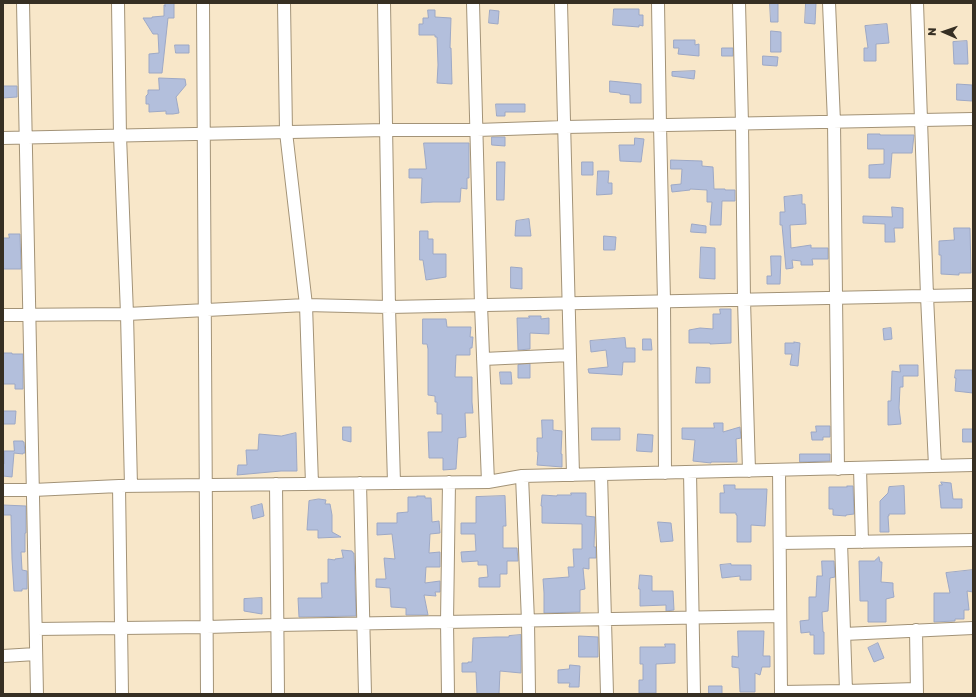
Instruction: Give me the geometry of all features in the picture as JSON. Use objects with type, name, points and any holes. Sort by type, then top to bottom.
[{"type":"street","points":[[23,3],[37,694]]},
{"type":"street","points":[[118,3],[120,136],[127,314],[125,486],[121,628],[122,694]]},
{"type":"street","points":[[203,3],[207,694]]},
{"type":"street","points":[[284,3],[286,132],[306,306],[312,484]]},
{"type":"street","points":[[384,3],[389,307],[394,483]]},
{"type":"street","points":[[473,3],[481,305],[488,482]]},
{"type":"street","points":[[561,3],[573,475]]},
{"type":"street","points":[[658,3],[664,301],[665,473]]},
{"type":"street","points":[[739,3],[744,300],[749,471]]},
{"type":"street","points":[[829,3],[834,122],[838,469]]},
{"type":"street","points":[[917,3],[927,296],[935,466]]},
{"type":"street","points":[[3,138],[973,120]]},
{"type":"street","points":[[3,315],[127,314],[306,306],[389,307],[973,295]]},
{"type":"street","points":[[483,359],[570,355]]},
{"type":"street","points":[[3,490],[125,486],[488,482],[522,476],[973,465]]},
{"type":"street","points":[[860,468],[862,542]]},
{"type":"street","points":[[779,470],[781,693],[917,691],[916,630]]},
{"type":"street","points":[[690,472],[694,694]]},
{"type":"street","points":[[601,474],[607,694]]},
{"type":"street","points":[[522,476],[528,621],[529,694]]},
{"type":"street","points":[[448,694],[447,622],[449,482]]},
{"type":"street","points":[[360,483],[365,694]]},
{"type":"street","points":[[276,484],[276,625],[278,694]]},
{"type":"street","points":[[780,544],[973,540]]},
{"type":"street","points":[[841,542],[846,691]]},
{"type":"street","points":[[36,629],[780,616]]},
{"type":"street","points":[[844,634],[973,628]]},
{"type":"street","points":[[3,656],[36,654]]},
{"type":"building","points":[[165,3],[174,3],[174,18],[168,18],[162,73],[149,73],[149,54],[159,53],[158,34],[153,34],[143,18],[164,16]]},
{"type":"building","points":[[770,3],[778,3],[778,22],[771,22]]},
{"type":"building","points":[[806,3],[816,3],[815,24],[805,23]]},
{"type":"building","points":[[614,9],[639,9],[639,15],[643,15],[643,26],[613,25]]},
{"type":"building","points":[[428,10],[435,10],[435,17],[451,18],[450,48],[452,84],[437,83],[437,37],[435,37],[435,35],[419,35],[419,24],[423,24],[423,18],[428,18]]},
{"type":"building","points":[[490,10],[499,11],[498,24],[489,23]]},
{"type":"building","points":[[887,24],[889,43],[876,44],[876,61],[864,61],[864,48],[868,48],[865,26]]},
{"type":"building","points":[[771,31],[781,32],[781,52],[771,52]]},
{"type":"building","points":[[674,40],[695,40],[695,45],[699,44],[699,56],[678,54],[679,48],[674,48]]},
{"type":"building","points":[[967,41],[968,64],[954,64],[953,42]]},
{"type":"building","points":[[175,45],[189,45],[189,53],[176,53]]},
{"type":"building","points":[[722,48],[733,48],[733,56],[722,56]]},
{"type":"building","points":[[763,56],[778,57],[777,66],[763,65]]},
{"type":"building","points":[[695,71],[694,79],[672,76],[672,72]]},
{"type":"building","points":[[159,78],[185,79],[186,85],[176,97],[179,113],[166,114],[166,111],[149,112],[149,104],[146,104],[146,96],[148,94],[148,90],[159,90]]},
{"type":"building","points":[[610,81],[641,84],[641,103],[630,103],[630,95],[610,92]]},
{"type":"building","points":[[957,84],[972,85],[972,101],[957,100]]},
{"type":"building","points":[[3,86],[17,86],[17,97],[3,98]]},
{"type":"building","points":[[496,104],[525,104],[525,112],[505,112],[505,116],[497,116]]},
{"type":"building","points":[[868,134],[914,135],[912,153],[892,153],[890,178],[869,178],[869,165],[884,164],[884,149],[868,149]]},
{"type":"building","points":[[492,137],[505,137],[505,146],[492,145]]},
{"type":"building","points":[[635,138],[644,139],[641,162],[620,161],[619,145],[634,145]]},
{"type":"building","points":[[424,143],[469,143],[469,178],[467,178],[467,189],[461,188],[460,202],[421,203],[422,178],[409,178],[409,169],[426,169]]},
{"type":"building","points":[[671,160],[702,161],[702,166],[713,167],[714,189],[735,190],[735,201],[722,201],[721,225],[710,225],[712,202],[707,202],[707,190],[690,189],[672,192],[671,185],[681,184],[682,169],[671,169]]},
{"type":"building","points":[[497,162],[505,162],[504,200],[497,200]]},
{"type":"building","points":[[582,162],[593,162],[593,175],[582,175]]},
{"type":"building","points":[[598,171],[609,171],[608,183],[612,183],[612,194],[597,195]]},
{"type":"building","points":[[802,195],[802,204],[805,204],[806,224],[790,225],[791,248],[811,245],[811,248],[828,248],[828,259],[812,259],[813,265],[801,265],[801,261],[792,260],[793,268],[786,269],[782,225],[780,225],[780,212],[785,212],[784,197]]},
{"type":"building","points":[[892,207],[903,208],[903,228],[894,228],[895,242],[885,242],[885,224],[863,223],[863,216],[892,217]]},
{"type":"building","points":[[529,219],[531,236],[515,236],[516,221]]},
{"type":"building","points":[[692,224],[706,226],[706,233],[691,232]]},
{"type":"building","points":[[954,228],[970,228],[971,273],[959,273],[959,275],[941,274],[939,241],[954,240]]},
{"type":"building","points":[[420,231],[428,231],[428,239],[433,239],[433,254],[446,254],[446,277],[426,280],[423,260],[420,260]]},
{"type":"building","points":[[9,234],[20,234],[21,269],[3,269],[3,238],[9,238]]},
{"type":"building","points":[[604,236],[616,237],[615,250],[604,250]]},
{"type":"building","points":[[701,247],[715,248],[715,279],[700,278]]},
{"type":"building","points":[[771,256],[781,256],[780,284],[767,284],[767,276],[771,276]]},
{"type":"building","points":[[511,267],[522,268],[522,289],[511,288]]},
{"type":"building","points":[[720,309],[731,309],[731,343],[689,343],[689,330],[700,328],[713,329],[713,314],[720,314]]},
{"type":"building","points":[[529,316],[541,316],[541,319],[549,318],[549,334],[530,333],[530,349],[518,350],[517,318],[529,318]]},
{"type":"building","points":[[423,319],[446,319],[447,327],[471,327],[470,337],[473,337],[470,355],[456,355],[455,377],[472,377],[473,413],[465,413],[466,437],[458,438],[456,469],[443,470],[443,458],[429,458],[428,432],[442,432],[442,414],[437,414],[437,402],[435,402],[435,396],[428,395],[428,349],[427,344],[423,344]]},
{"type":"building","points":[[891,328],[892,339],[884,340],[883,329]]},
{"type":"building","points":[[625,338],[626,348],[635,348],[635,362],[623,362],[622,375],[589,373],[588,369],[608,367],[606,350],[591,352],[590,341]]},
{"type":"building","points":[[643,339],[651,339],[652,350],[643,350]]},
{"type":"building","points":[[785,343],[800,343],[798,366],[790,365],[792,354],[785,354]]},
{"type":"building","points":[[3,353],[23,354],[23,389],[15,389],[15,384],[3,384]]},
{"type":"building","points":[[530,364],[530,378],[518,378],[518,365]]},
{"type":"building","points":[[900,365],[918,365],[918,376],[903,376],[903,387],[900,387],[899,408],[901,424],[888,425],[888,401],[891,401],[892,371],[900,372]]},
{"type":"building","points":[[697,367],[710,368],[710,383],[696,383]]},
{"type":"building","points":[[956,370],[972,370],[973,393],[955,391]]},
{"type":"building","points":[[500,372],[511,372],[512,384],[501,384]]},
{"type":"building","points":[[3,411],[16,411],[15,424],[3,424]]},
{"type":"building","points":[[542,420],[553,420],[553,430],[562,431],[562,467],[537,465],[537,438],[542,438]]},
{"type":"building","points":[[714,423],[723,423],[723,432],[740,427],[741,438],[736,439],[737,462],[711,463],[693,461],[695,440],[682,439],[682,428],[714,428]]},
{"type":"building","points":[[816,426],[830,426],[830,437],[823,437],[823,440],[812,440],[811,432],[816,432]]},
{"type":"building","points":[[343,427],[351,427],[351,442],[343,440]]},
{"type":"building","points":[[592,428],[620,428],[620,440],[592,440]]},
{"type":"building","points":[[963,429],[973,429],[973,442],[963,442]]},
{"type":"building","points":[[296,433],[297,471],[237,475],[238,465],[247,465],[246,450],[258,450],[259,434],[281,436]]},
{"type":"building","points":[[638,434],[653,435],[652,452],[637,451]]},
{"type":"building","points":[[14,441],[24,442],[25,453],[14,453],[12,477],[3,476],[4,451],[14,451]]},
{"type":"building","points":[[800,454],[830,454],[830,461],[800,462]]},
{"type":"building","points":[[941,482],[951,483],[953,499],[962,499],[962,508],[941,508],[939,485],[942,485]]},
{"type":"building","points":[[724,485],[735,485],[735,489],[767,489],[765,526],[751,525],[751,542],[737,542],[736,513],[720,513],[720,493],[724,493]]},
{"type":"building","points":[[853,486],[854,514],[846,516],[833,515],[833,509],[829,509],[829,487]]},
{"type":"building","points":[[904,486],[905,514],[889,514],[889,532],[880,532],[880,501],[888,493],[889,487]]},
{"type":"building","points":[[571,493],[586,493],[586,516],[595,517],[594,547],[596,547],[596,558],[589,558],[589,569],[583,568],[585,589],[580,590],[580,612],[544,613],[543,579],[569,577],[568,567],[574,567],[573,549],[582,549],[582,524],[542,523],[542,495],[557,496],[571,495]]},
{"type":"building","points":[[417,496],[431,498],[432,522],[439,521],[440,533],[430,534],[429,553],[440,552],[440,567],[426,567],[425,583],[440,581],[440,592],[435,592],[436,596],[424,595],[428,615],[406,615],[406,608],[391,607],[390,588],[376,587],[376,579],[386,579],[384,558],[395,559],[392,534],[377,535],[377,523],[397,523],[397,513],[408,512],[408,497]]},
{"type":"building","points":[[505,496],[506,526],[503,526],[503,548],[517,548],[518,561],[507,561],[507,574],[500,574],[500,587],[479,587],[479,578],[488,577],[487,565],[478,565],[478,561],[462,562],[461,552],[476,551],[475,534],[461,534],[461,523],[476,523],[476,497]]},
{"type":"building","points":[[319,499],[326,500],[325,504],[330,504],[332,515],[332,532],[341,537],[318,538],[318,530],[307,530],[309,501]]},
{"type":"building","points":[[262,504],[264,516],[253,519],[251,507]]},
{"type":"building","points":[[3,505],[26,506],[25,552],[21,552],[22,570],[27,571],[27,589],[22,589],[22,591],[14,591],[11,515],[3,515]]},
{"type":"building","points":[[658,522],[671,523],[673,541],[661,542]]},
{"type":"building","points":[[342,550],[352,551],[354,553],[356,616],[299,617],[298,598],[322,598],[321,583],[328,583],[328,559],[335,560],[343,558]]},
{"type":"building","points":[[879,557],[880,562],[882,562],[881,582],[893,583],[894,597],[886,599],[886,622],[868,622],[868,601],[860,601],[859,561],[874,561]]},
{"type":"building","points":[[822,561],[834,561],[835,577],[830,578],[828,611],[822,612],[824,654],[814,654],[814,635],[810,635],[810,632],[801,633],[800,621],[809,620],[809,597],[816,597],[817,576],[822,576]]},
{"type":"building","points":[[720,565],[751,565],[751,580],[740,580],[740,576],[722,578]]},
{"type":"building","points":[[973,570],[973,592],[967,591],[969,610],[964,610],[964,619],[934,622],[934,593],[950,593],[946,573]]},
{"type":"building","points":[[640,575],[652,576],[652,591],[673,591],[674,610],[666,611],[666,605],[640,606]]},
{"type":"building","points":[[262,598],[262,614],[244,611],[244,599]]},
{"type":"building","points":[[738,631],[764,631],[763,656],[770,656],[770,667],[762,667],[760,675],[755,673],[755,692],[740,692],[739,668],[732,667],[732,656],[738,657]]},
{"type":"building","points":[[521,635],[521,673],[500,671],[499,694],[477,694],[476,672],[462,672],[462,663],[472,662],[473,638],[509,637]]},
{"type":"building","points":[[579,636],[598,637],[598,657],[579,657]]},
{"type":"building","points":[[878,643],[884,658],[874,662],[868,648]]},
{"type":"building","points":[[665,644],[675,644],[675,663],[656,664],[656,693],[639,693],[639,680],[643,680],[643,664],[640,664],[640,647],[665,647]]},
{"type":"building","points":[[570,665],[580,666],[579,687],[569,687],[570,683],[558,683],[558,670],[569,669]]},
{"type":"building","points":[[709,686],[722,686],[722,694],[709,694]]}]
